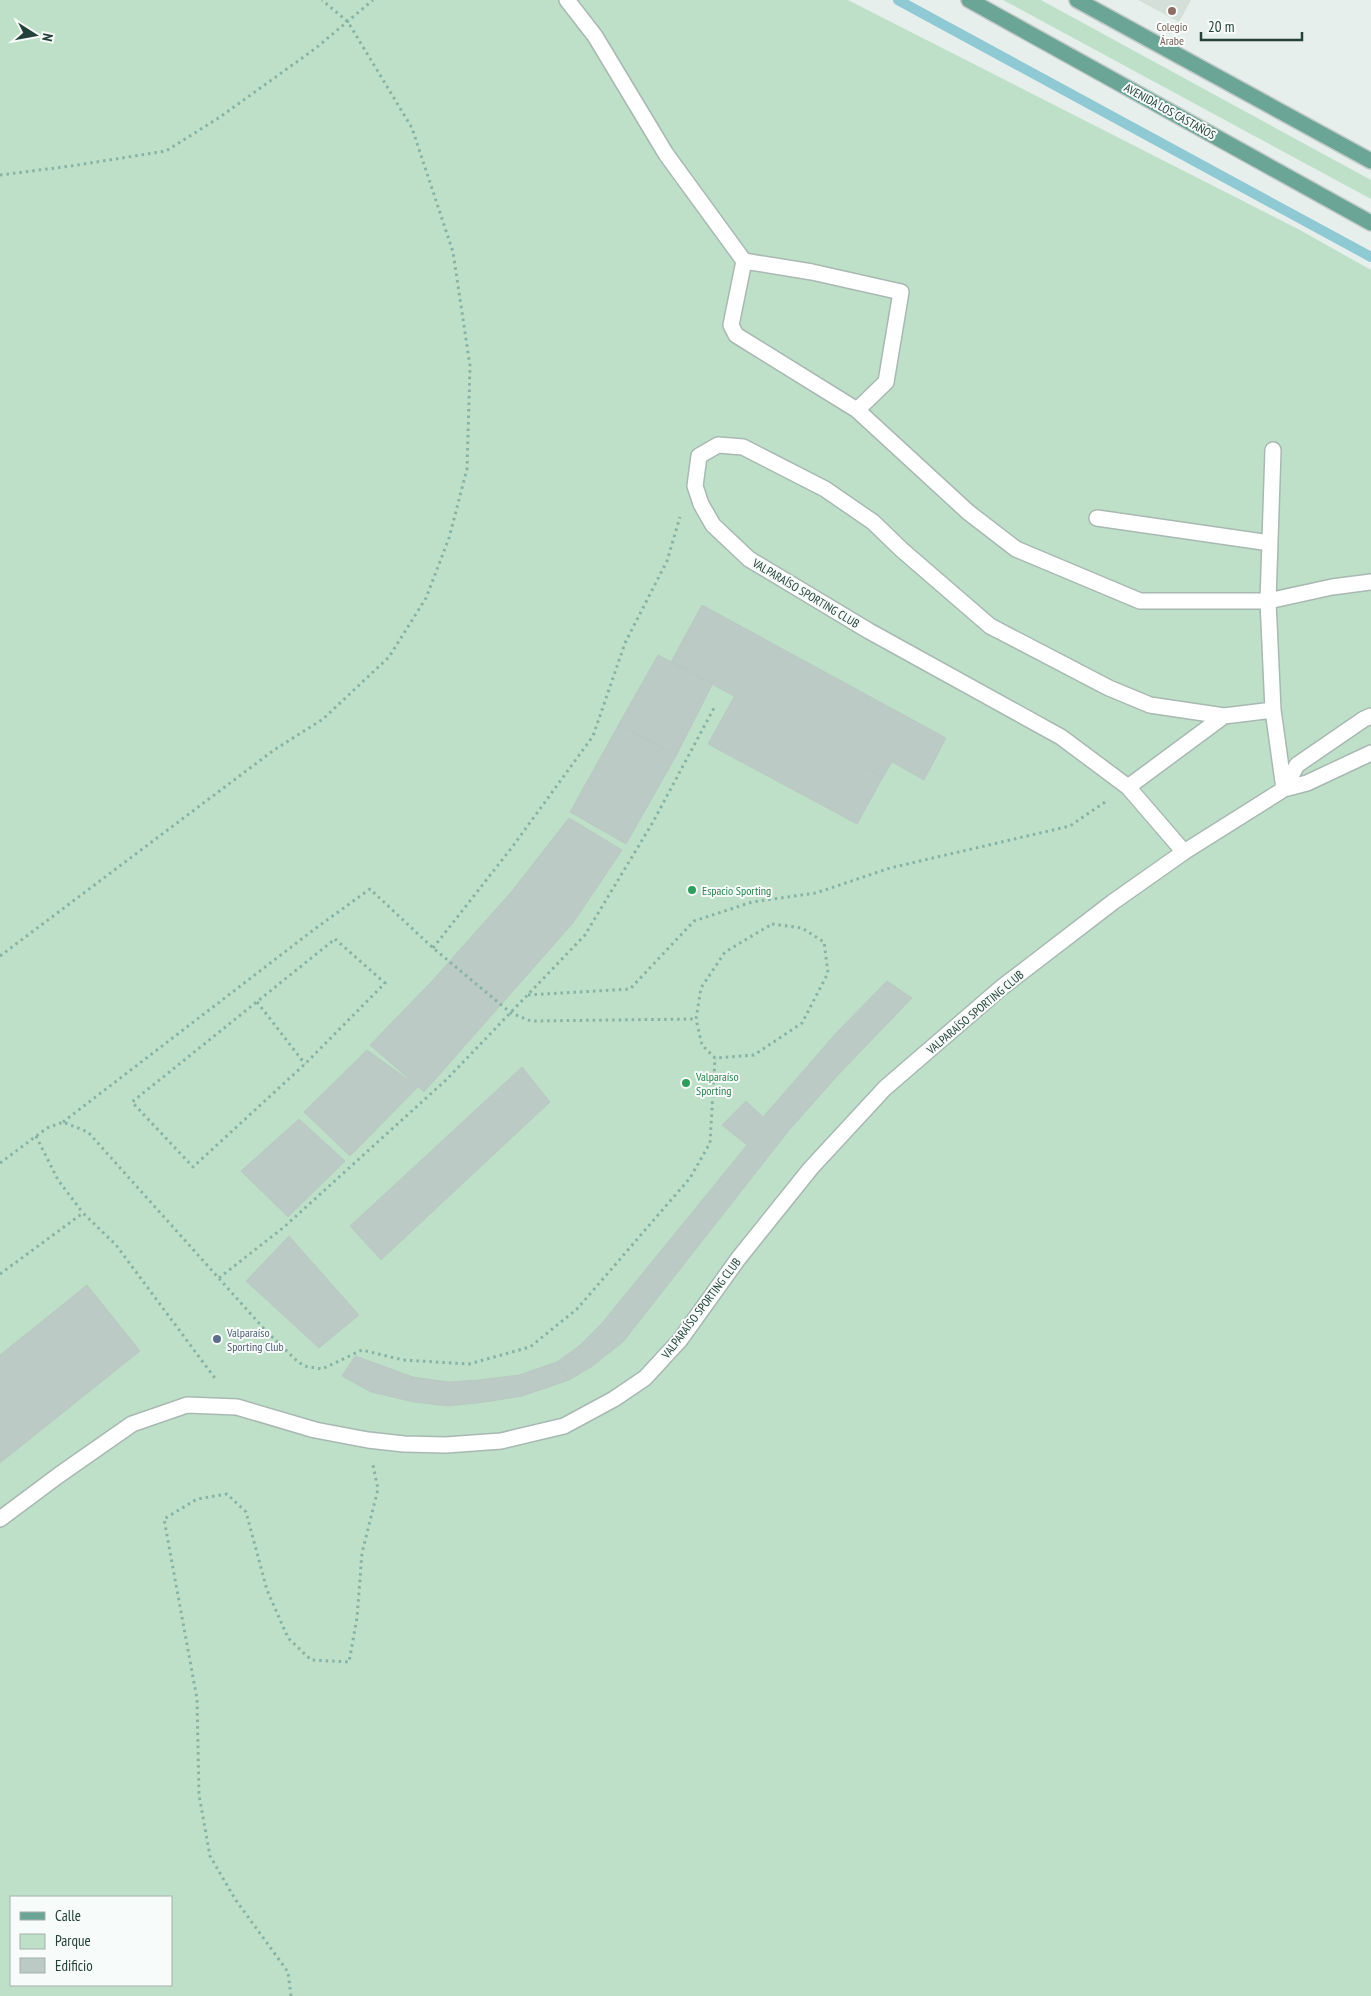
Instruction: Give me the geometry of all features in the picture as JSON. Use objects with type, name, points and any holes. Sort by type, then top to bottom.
[{"type":"main road","name":"AVENIDA LOS CASTAÑOS","points":[[969,0],[1371,223]]},
{"type":"main road","points":[[1077,0],[1371,160]]},
{"type":"lane","points":[[567,0],[595,36],[666,154],[744,261],[812,272],[901,292],[886,382],[857,410]]},
{"type":"lane","points":[[744,261],[731,325],[736,335],[857,410],[968,512],[1016,549],[1140,601],[1268,601],[1332,587],[1371,582]]},
{"type":"lane","name":"VALPARAÍSO SPORTING CLUB","points":[[1184,852],[1128,787],[1061,737],[868,631],[749,560],[713,525],[701,504],[696,486],[699,456],[718,445],[743,447],[824,489],[873,522],[902,550],[990,626],[1109,688],[1150,705],[1224,716],[1273,710]]},
{"type":"lane","points":[[1273,450],[1268,601],[1273,710],[1284,789]]},
{"type":"lane","points":[[1097,518],[1270,543]]},
{"type":"lane","name":"VALPARAÍSO SPORTING CLUB","points":[[1128,787],[1224,716]]},
{"type":"lane","name":"VALPARAÍSO SPORTING CLUB","points":[[1284,789],[1297,765],[1371,716]]},
{"type":"lane","name":"VALPARAÍSO SPORTING CLUB","points":[[0,1519],[58,1475],[132,1424],[187,1405],[237,1407],[316,1430],[368,1440],[446,1446],[501,1441],[564,1426],[614,1399],[645,1378],[680,1340],[738,1259],[811,1168],[885,1088],[1001,988],[1113,902],[1184,852],[1284,789],[1307,783],[1371,752]]},
{"type":"path","points":[[0,956],[274,750],[330,712],[389,656],[426,598],[449,538],[467,469],[470,366],[453,252],[412,128],[348,22],[322,0]]},
{"type":"path","points":[[0,175],[166,152],[244,100],[316,48],[373,0]]},
{"type":"path","points":[[433,948],[513,846],[593,736],[625,642],[666,561],[683,509]]},
{"type":"path","points":[[219,1278],[284,1227],[446,1080],[585,935],[653,822],[714,708]]},
{"type":"path","points":[[528,995],[630,989],[694,921],[752,902],[816,893],[890,868],[1070,826],[1128,787]]},
{"type":"path","points":[[0,1163],[47,1128],[63,1122],[316,928],[370,889],[433,948],[511,1013],[531,1021],[696,1019]]},
{"type":"path","points":[[63,1122],[88,1132],[286,1352],[304,1366],[322,1369],[362,1350],[403,1360],[469,1364],[530,1347],[577,1309],[690,1178],[710,1143],[715,1058],[702,1045],[696,1019],[700,988],[725,952],[772,924],[802,928],[824,942],[828,973],[802,1023],[754,1055],[715,1058]]},
{"type":"path","points":[[335,939],[385,983],[305,1064],[193,1167],[132,1102],[335,939]]},
{"type":"path","points":[[257,1002],[305,1064]]},
{"type":"path","points":[[36,1136],[58,1180],[83,1213],[116,1245],[176,1328],[237,1407]]},
{"type":"path","points":[[0,1274],[83,1213]]},
{"type":"path","points":[[292,1996],[288,1972],[235,1899],[210,1856],[199,1795],[197,1699],[164,1519],[197,1498],[227,1494],[246,1512],[267,1590],[288,1638],[311,1660],[350,1662],[357,1618],[362,1553],[378,1489],[368,1440]]},
{"type":"shaded area","name":"Colegio Árabe","points":[[1138,0],[1191,0],[1179,22]]},
{"type":"green space","name":"Valparaíso Sporting","points":[[0,0],[848,0],[1300,230],[1371,270],[1371,1996],[0,1996]]},
{"type":"green space","points":[[1003,0],[1041,0],[1371,180],[1371,199]]},
{"type":"building","points":[[702,605],[946,738],[924,780],[892,762],[883,777],[671,662]]},
{"type":"building","points":[[658,655],[713,683],[676,756],[619,724]]},
{"type":"building","points":[[734,697],[883,777],[857,824],[708,744]]},
{"type":"building","points":[[619,724],[676,756],[626,844],[570,812]]},
{"type":"building","points":[[569,818],[622,850],[573,923],[424,1092],[370,1045],[432,981],[512,891]]},
{"type":"building","points":[[887,981],[912,998],[839,1074],[790,1129],[623,1342],[591,1367],[569,1380],[557,1362],[579,1346],[602,1323],[747,1145],[722,1125],[746,1101],[763,1117],[838,1031]]},
{"type":"building","points":[[367,1050],[418,1087],[350,1156],[304,1112]]},
{"type":"building","points":[[522,1067],[550,1102],[381,1260],[350,1226]]},
{"type":"building","points":[[299,1119],[345,1161],[288,1217],[241,1171]]},
{"type":"building","points":[[289,1236],[359,1315],[319,1348],[246,1281]]},
{"type":"building","points":[[87,1285],[140,1351],[0,1463],[0,1355]]},
{"type":"building","points":[[355,1356],[413,1377],[448,1382],[519,1375],[557,1362],[569,1380],[522,1396],[448,1406],[414,1402],[371,1392],[342,1376]]},
{"type":"waterway","points":[[898,0],[1371,257]]},
{"type":"place","name":"Colegio Árabe","points":[[1172,11]]},
{"type":"place","name":"Espacio Sporting","points":[[692,890]]},
{"type":"place","name":"Valparaíso Sporting","points":[[686,1083]]},
{"type":"place","name":"Valparaíso Sporting Club","points":[[217,1339]]}]
